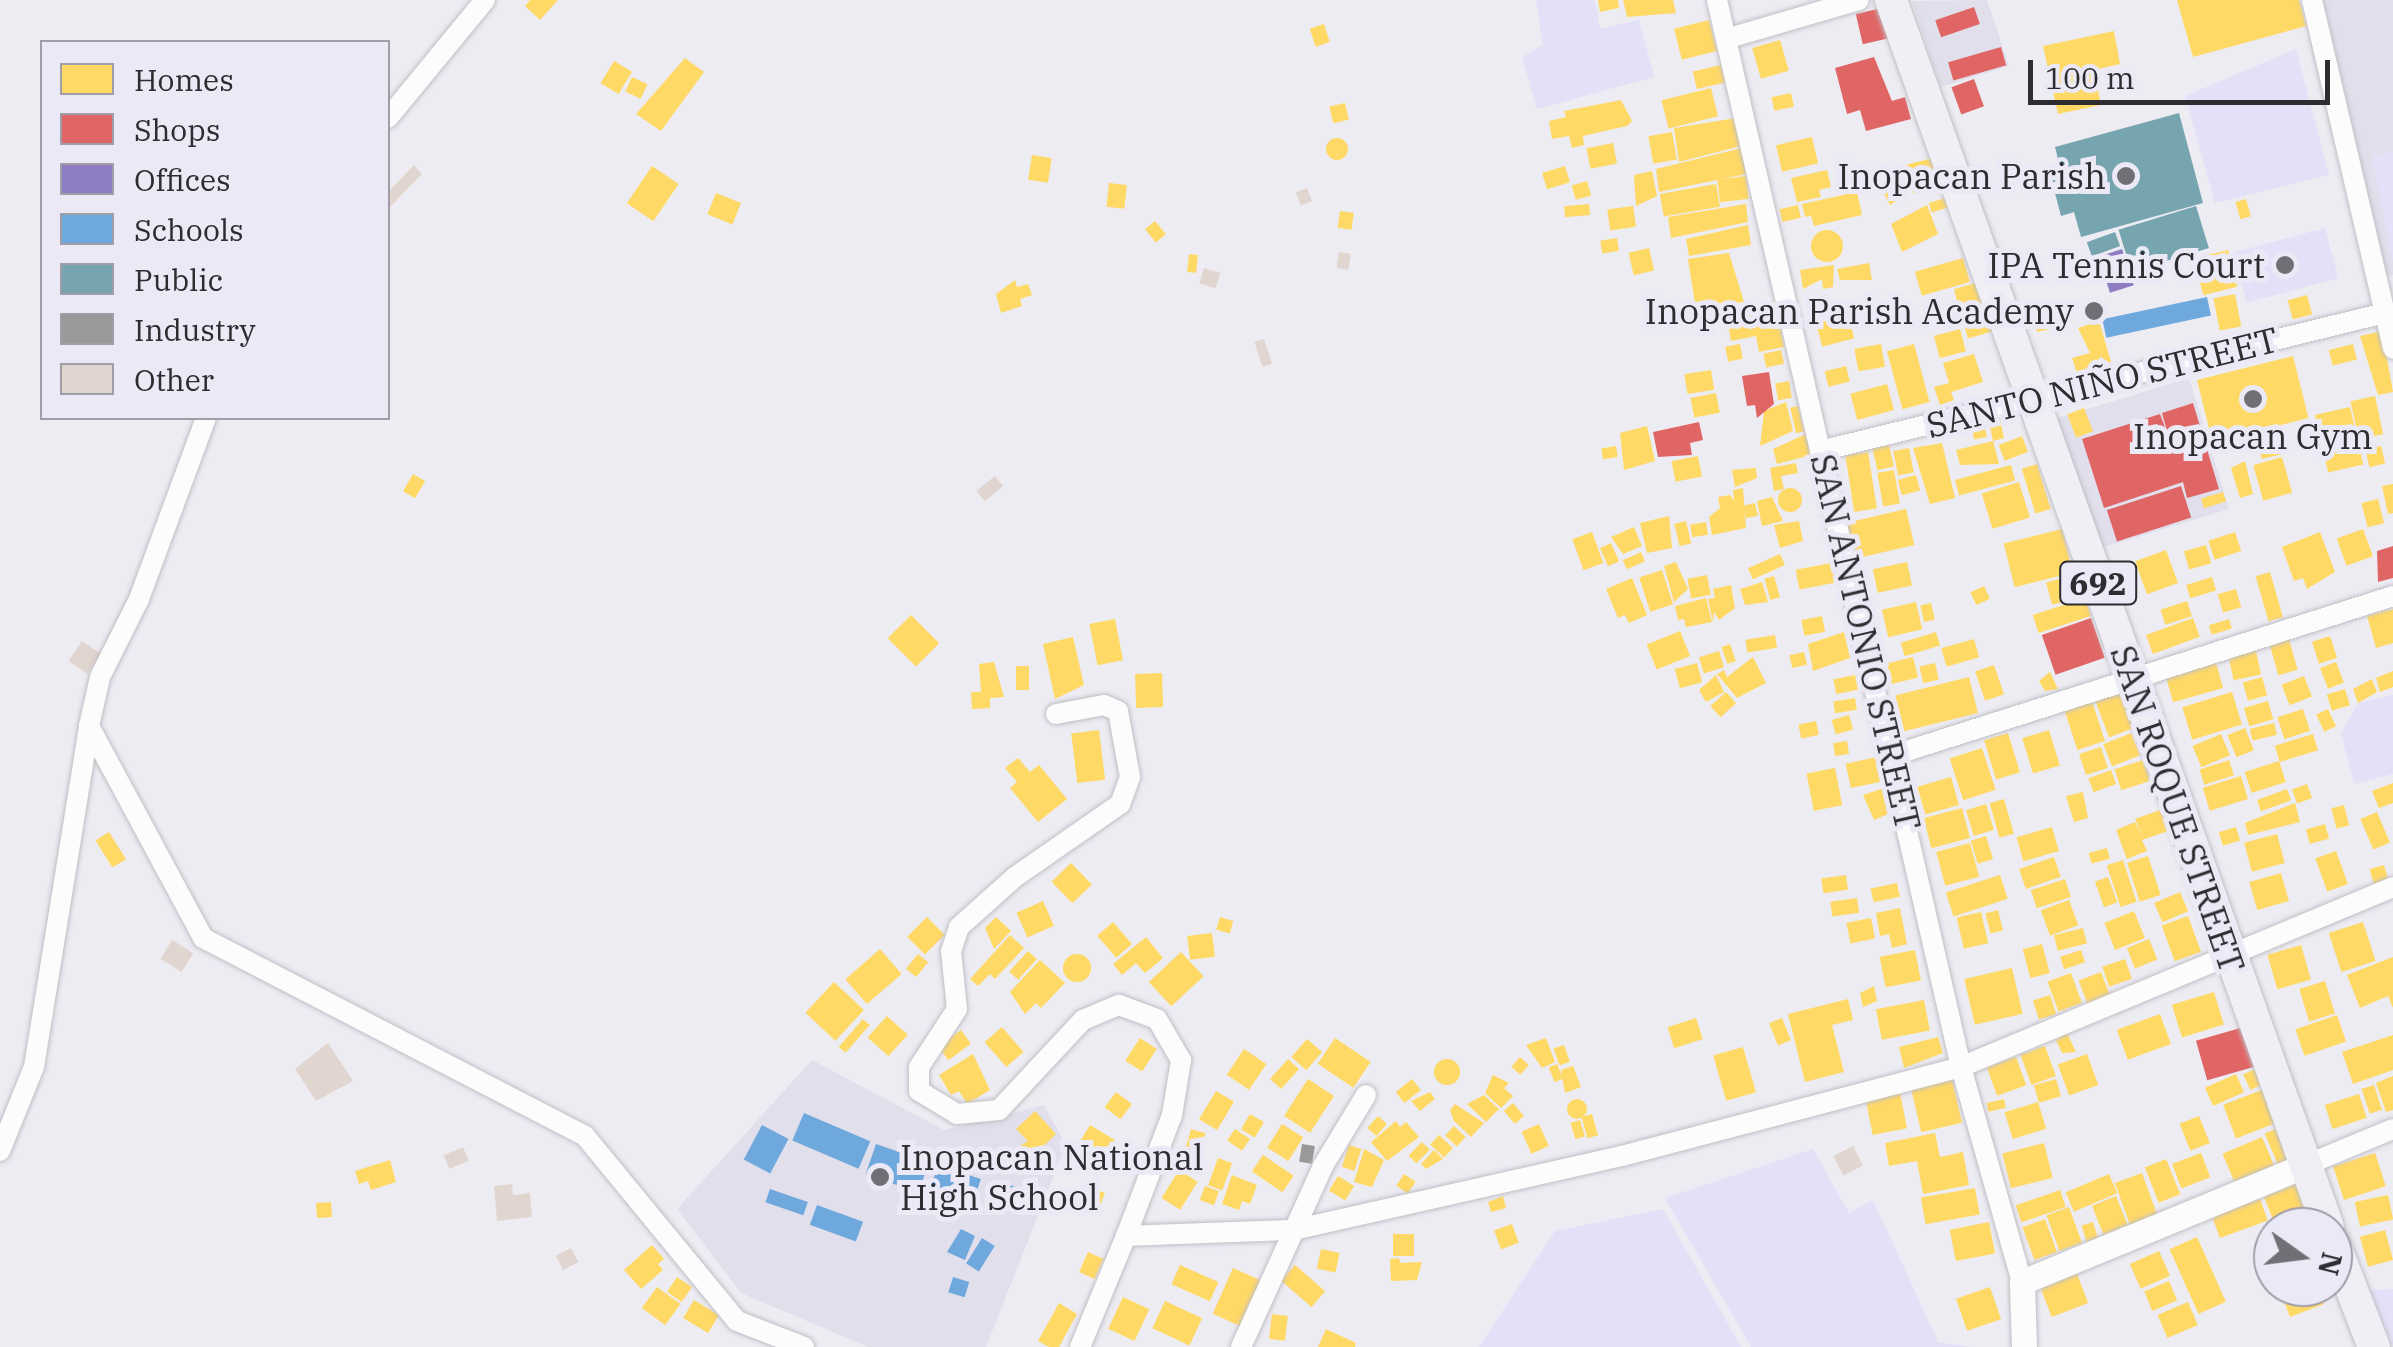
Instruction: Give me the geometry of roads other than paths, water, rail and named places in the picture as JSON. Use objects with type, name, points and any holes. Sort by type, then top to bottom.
[{"type":"main road","name":"SAN ROQUE STREET","points":[[1892,0],[2304,1166]]},
{"type":"main road","name":"692","points":[[2304,1166],[2320,1207]]},
{"type":"main road","points":[[2353,1293],[2374,1347]]},
{"type":"street","points":[[390,116],[485,0]]},
{"type":"street","name":"SAN ANTONIO STREET","points":[[1717,0],[1730,38],[1820,451],[1894,755],[1961,1068],[2022,1282]]},
{"type":"street","points":[[1730,38],[1859,0]]},
{"type":"street","points":[[2312,0],[2393,349]]},
{"type":"street","name":"SANTO NIÑO STREET","points":[[1820,451],[2384,314]]},
{"type":"street","points":[[0,1151],[34,1067],[100,677],[139,599],[205,420]]},
{"type":"street","points":[[1894,755],[2393,596]]},
{"type":"street","points":[[1056,714],[1104,704],[1118,711],[1130,776],[1120,804],[1015,877],[959,928],[951,952],[956,1009],[919,1066],[919,1091],[957,1114],[989,1113],[1084,1020],[1118,1005],[1157,1019],[1181,1060],[1172,1115],[1080,1347]]},
{"type":"street","points":[[90,726],[204,938],[586,1136],[736,1322],[804,1347]]},
{"type":"street","points":[[1126,1236],[1294,1230],[1622,1156],[1961,1068],[2393,888]]},
{"type":"street","points":[[1241,1347],[1294,1230],[1366,1096]]},
{"type":"street","points":[[2024,1347],[2022,1282],[2393,1129]]},
{"type":"place","name":"Inopacan Parish","points":[[2126,176]]},
{"type":"place","name":"IPA Tennis Court","points":[[2285,265]]},
{"type":"place","name":"Inopacan Parish Academy","points":[[2094,311]]},
{"type":"place","name":"Inopacan Gym","points":[[2253,399]]},
{"type":"place","name":"Inopacan National High School","points":[[880,1177]]}]
